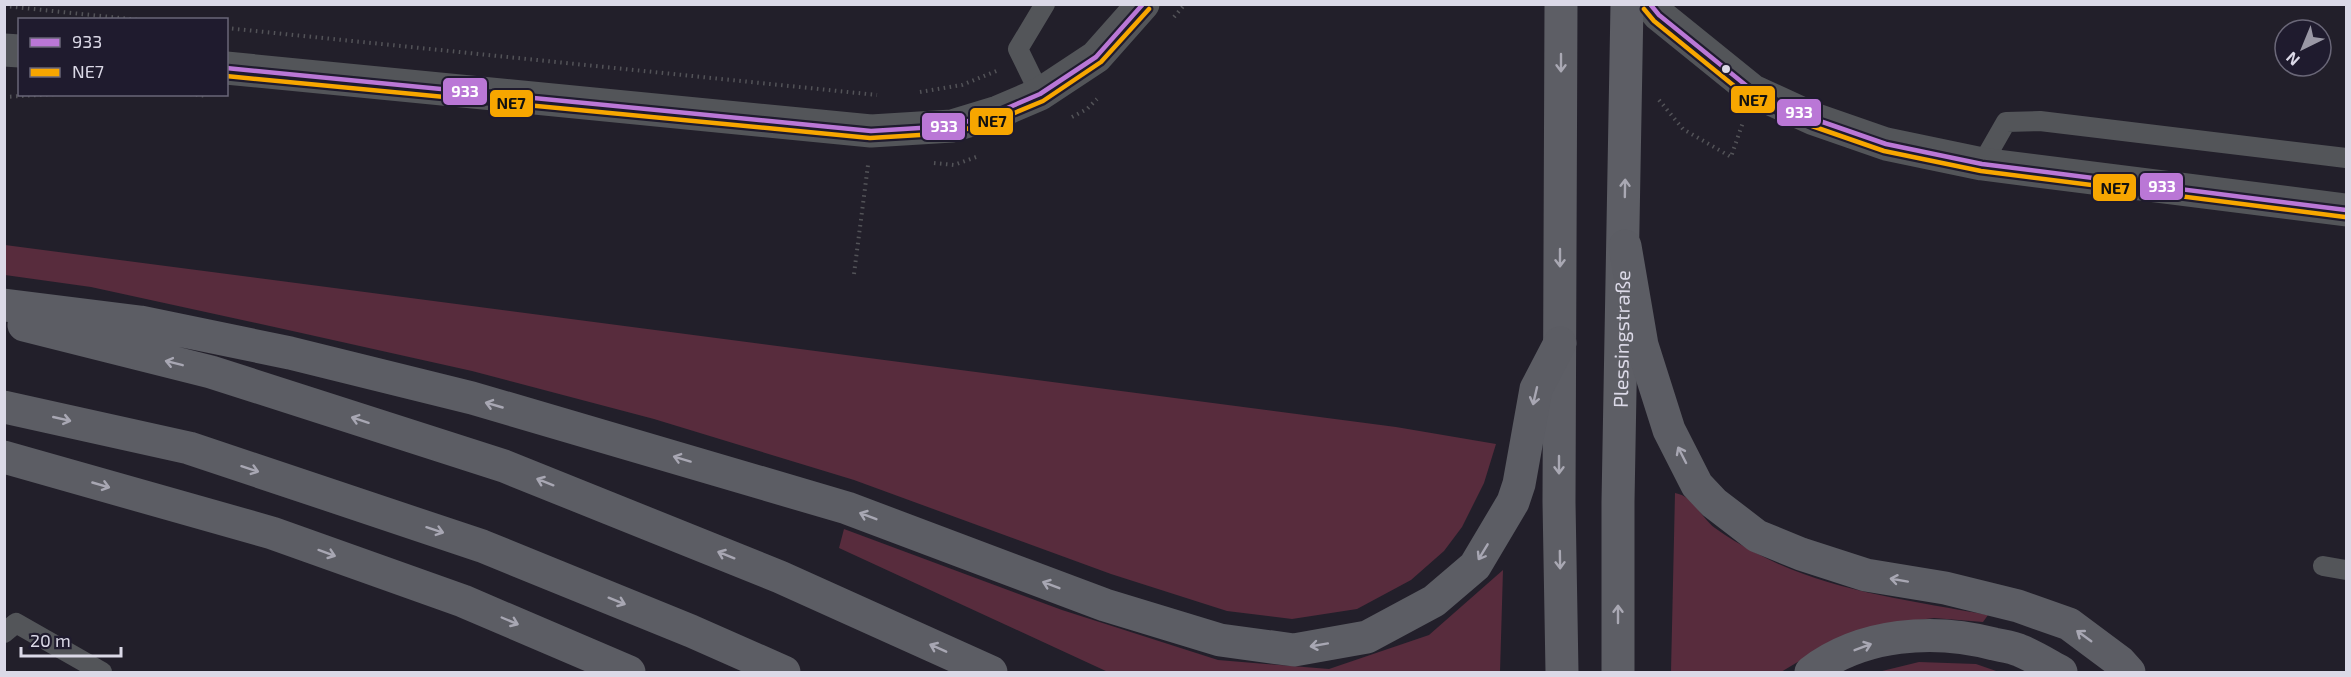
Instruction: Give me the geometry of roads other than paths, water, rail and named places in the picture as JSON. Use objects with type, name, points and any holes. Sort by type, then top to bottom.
[{"type":"highway","points":[[1561,4],[1559,502],[1562,672]]},
{"type":"highway","name":"Plessingstraße","points":[[1618,672],[1618,502],[1627,4]]},
{"type":"highway","points":[[1624,246],[1642,345],[1669,430],[1697,485],[1714,503],[1757,536],[1802,554],[1866,575],[1945,588],[2018,606],[2069,624],[2120,662],[2129,672]]},
{"type":"highway","points":[[4,305],[140,321],[290,353],[472,398],[847,508],[1126,612],[1220,640],[1294,650],[1367,637],[1434,601],[1475,566],[1513,502],[1519,484],[1536,389],[1560,343]]},
{"type":"highway","points":[[4,320],[211,372],[504,466],[780,577],[991,672]]},
{"type":"highway","points":[[4,407],[189,448],[470,542],[691,631],[784,672]]},
{"type":"highway","points":[[4,457],[272,533],[464,601],[629,672]]},
{"type":"highway","points":[[1811,672],[1826,661],[1878,641],[1925,634],[1975,639],[2020,650],[2061,672]]},
{"type":"street","points":[[228,68],[871,131],[952,126],[998,112],[1040,94],[1096,57],[1143,4]]},
{"type":"street","points":[[1650,4],[1659,15],[1753,91],[1814,119],[1886,144],[1982,164],[2346,210]]},
{"type":"lane","points":[[1040,94],[1018,49],[1045,4]]},
{"type":"lane","points":[[1982,164],[2006,122],[2040,121],[2346,158]]},
{"type":"lane","points":[[2322,566],[2346,570]]},
{"type":"lane","points":[[4,633],[16,623],[102,672]]}]
